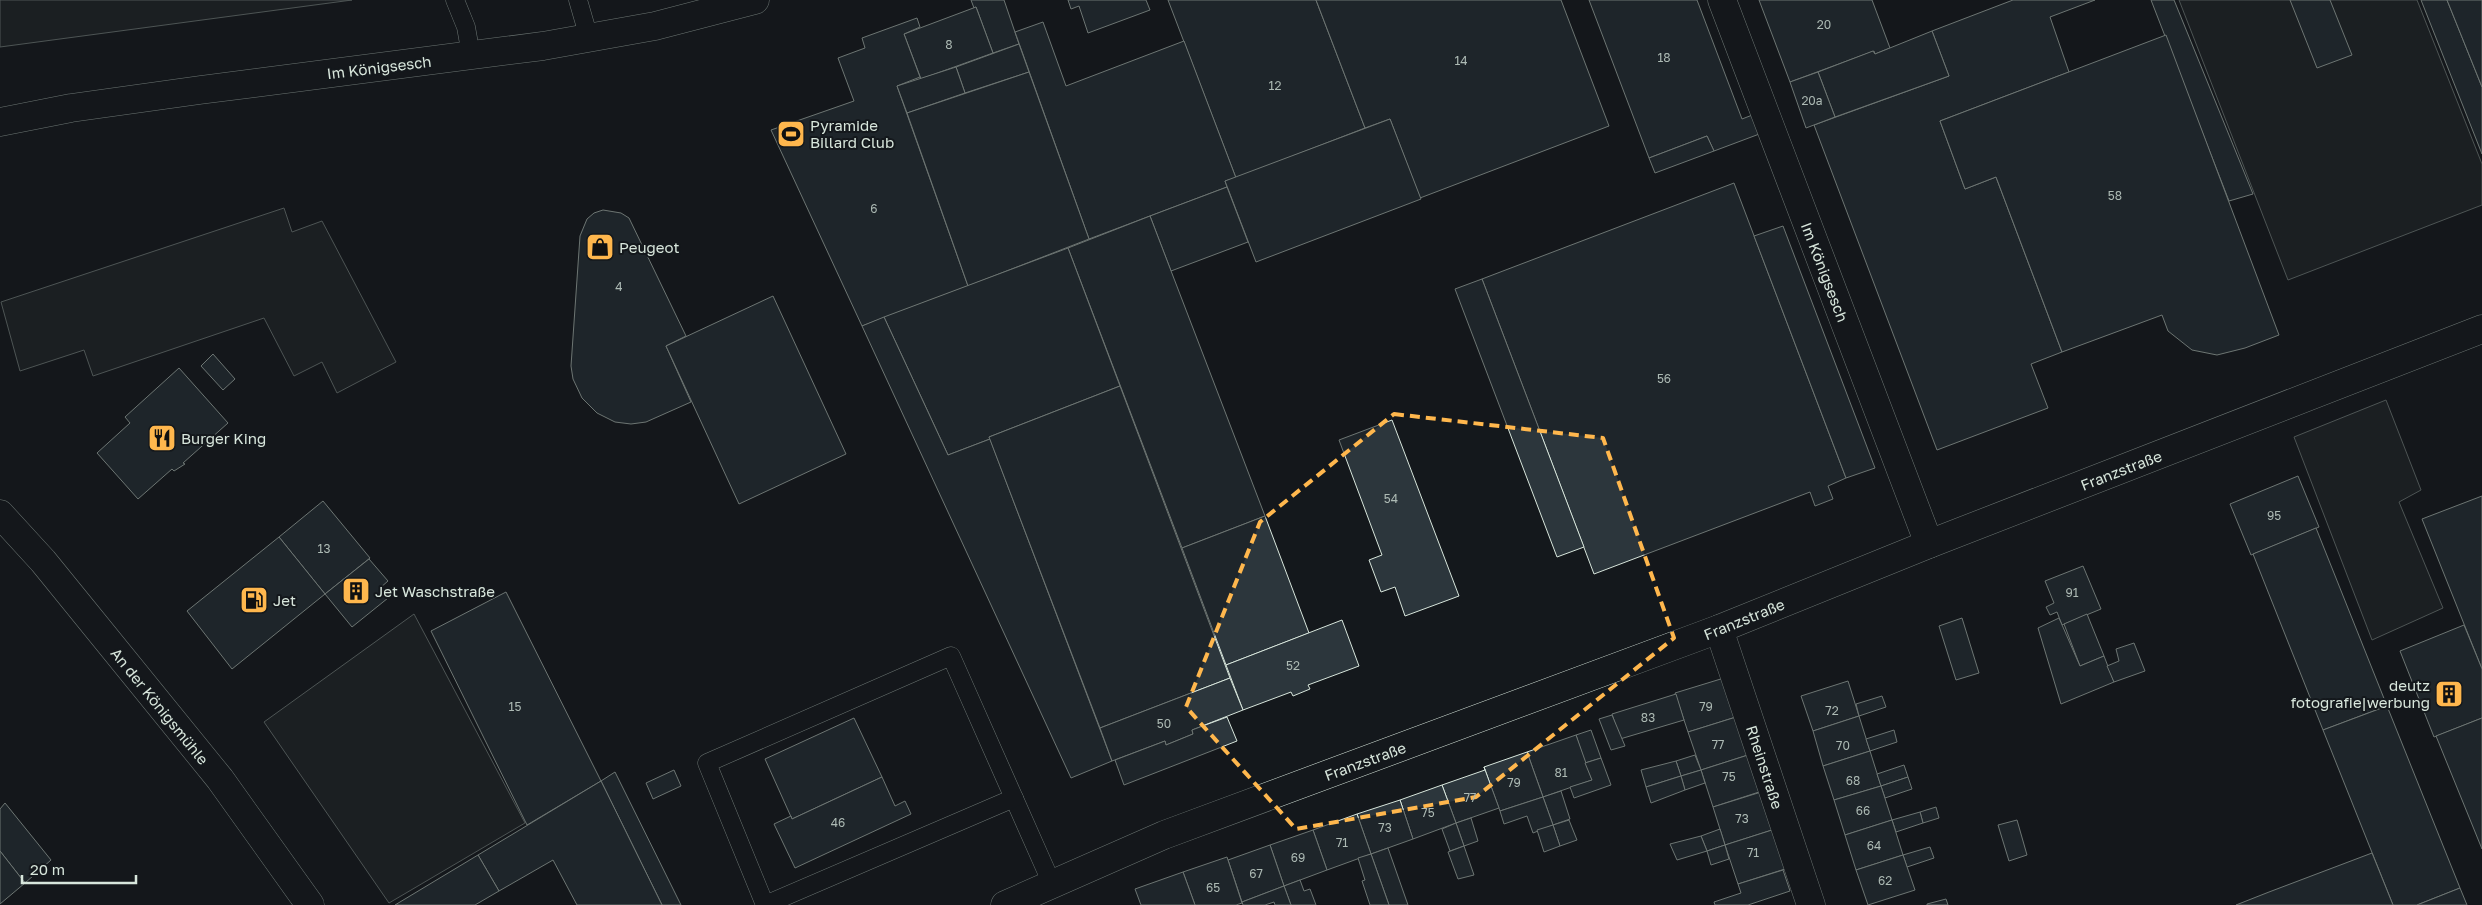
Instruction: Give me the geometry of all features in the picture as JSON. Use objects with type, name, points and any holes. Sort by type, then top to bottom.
[{"type":"street","name":"Im Königsesch","points":[[0,122],[111,102],[589,38],[655,26],[755,0]]},
{"type":"street","name":"Im Königsesch","points":[[1722,0],[1929,544]]},
{"type":"street","name":"Franzstraße","points":[[1005,905],[1164,835],[1719,629],[1929,544],[2482,329]]},
{"type":"street","name":"An der Königsmühle","points":[[0,514],[43,561],[220,780],[310,905]]},
{"type":"street","name":"Rheinstraße","points":[[1719,629],[1811,905]]},
{"type":"lane","points":[[455,0],[466,28],[471,55]]},
{"type":"lane","points":[[578,0],[589,38]]},
{"type":"lane","points":[[1014,798],[765,905],[707,763],[951,656],[1014,798],[1052,884]]},
{"type":"highlighted area","points":[[1394,414],[1603,438],[1674,638],[1476,797],[1296,829],[1186,707],[1260,522]]},
{"type":"shaded area","points":[[0,0],[352,0],[0,47]]},
{"type":"shaded area","points":[[2179,0],[2417,0],[2482,164],[2482,205],[2288,280]]},
{"type":"shaded area","points":[[284,208],[292,232],[322,221],[396,362],[337,393],[322,362],[294,376],[264,318],[93,376],[84,350],[20,371],[1,302]]},
{"type":"shaded area","points":[[2386,400],[2421,490],[2399,502],[2443,608],[2372,640],[2294,437]]},
{"type":"shaded area","points":[[414,614],[525,823],[389,903],[264,722]]},
{"type":"building","points":[[971,0],[1004,0],[1019,44],[993,53],[976,7],[974,8]]},
{"type":"building","points":[[1068,0],[1146,0],[1150,10],[1088,33],[1079,6],[1071,9]]},
{"type":"building","points":[[1168,0],[1316,0],[1365,128],[1236,178]]},
{"type":"building","points":[[1316,0],[1561,0],[1609,126],[1420,198],[1390,119],[1365,128]]},
{"type":"building","points":[[1589,0],[1697,0],[1742,119],[1755,114],[1762,133],[1714,151],[1707,136],[1649,158]]},
{"type":"building","points":[[1759,0],[1872,0],[1890,48],[1875,54],[1874,51],[1790,82]]},
{"type":"building","points":[[2013,0],[2095,0],[2050,17],[2069,72],[1940,121],[1965,189],[1996,177],[2062,352],[2031,364],[2048,408],[1937,450],[1814,125],[1949,76],[1932,31]]},
{"type":"building","points":[[2151,0],[2174,0],[2253,194],[2229,201]]},
{"type":"building","points":[[2290,0],[2330,0],[2352,55],[2317,68]]},
{"type":"building","points":[[2421,0],[2447,0],[2482,87],[2482,154]]},
{"type":"building","points":[[2447,0],[2482,0],[2482,87]]},
{"type":"building","points":[[976,7],[993,53],[921,79],[904,34]]},
{"type":"building","points":[[917,18],[920,27],[904,34],[920,77],[897,86],[968,286],[862,326],[771,130],[854,101],[838,58],[865,48],[862,38]]},
{"type":"building","points":[[1043,22],[1066,86],[1184,41],[1236,178],[1225,181],[1227,187],[1089,239],[1015,32]]},
{"type":"building","points":[[1932,31],[1949,76],[1835,117],[1818,72],[1873,51],[1875,54]]},
{"type":"building","points":[[2166,35],[2279,335],[2245,348],[2217,355],[2192,350],[2168,331],[2162,315],[2062,352],[1996,177],[1965,189],[1940,121]]},
{"type":"building","points":[[1019,44],[1029,72],[965,93],[956,67]]},
{"type":"building","points":[[956,67],[965,93],[907,113],[897,86]]},
{"type":"building","points":[[1029,72],[1089,239],[968,286],[907,113]]},
{"type":"building","points":[[1818,72],[1835,117],[1806,128],[1790,82]]},
{"type":"building","points":[[1390,119],[1421,199],[1256,262],[1225,181]]},
{"type":"building","points":[[1707,136],[1714,151],[1655,173],[1649,158]]},
{"type":"building","points":[[1734,183],[1846,478],[1828,486],[1833,499],[1815,506],[1810,492],[1594,574],[1482,279]]},
{"type":"building","points":[[1227,187],[1248,242],[1171,271],[1150,216]]},
{"type":"building","points":[[603,210],[621,213],[629,218],[686,336],[666,346],[691,402],[646,422],[631,424],[615,422],[597,413],[582,398],[573,379],[571,366],[580,236],[587,219],[594,213]]},
{"type":"building","points":[[1150,216],[1265,516],[1182,548],[1068,248]]},
{"type":"building","points":[[1783,226],[1875,468],[1846,478],[1754,236]]},
{"type":"building","points":[[1068,248],[1120,386],[948,455],[884,317]]},
{"type":"building","points":[[1482,279],[1584,547],[1557,557],[1455,289]]},
{"type":"building","points":[[773,296],[846,454],[739,504],[666,346]]},
{"type":"building","points":[[884,317],[948,455],[990,439],[1112,761],[1071,778],[862,326]]},
{"type":"building","points":[[213,354],[235,379],[223,390],[201,366]]},
{"type":"building","name":"Burger King","points":[[179,368],[228,423],[183,463],[185,464],[174,471],[172,469],[138,499],[97,453],[130,423],[125,417]]},
{"type":"building","points":[[1120,386],[1230,678],[1100,728],[989,437]]},
{"type":"building","points":[[1392,420],[1459,596],[1405,616],[1395,587],[1381,592],[1369,560],[1382,555],[1339,440]]},
{"type":"building","points":[[2298,476],[2319,527],[2251,555],[2230,504]]},
{"type":"building","points":[[2482,496],[2482,669],[2422,519]]},
{"type":"building","points":[[323,501],[370,558],[325,594],[279,537]]},
{"type":"building","points":[[1265,516],[1309,633],[1226,665],[1182,548]]},
{"type":"building","points":[[2316,528],[2387,706],[2323,730],[2253,554]]},
{"type":"building","points":[[279,537],[325,594],[232,669],[187,611]]},
{"type":"building","name":"Jet Waschstraße","points":[[369,559],[388,581],[380,588],[388,598],[352,627],[325,594]]},
{"type":"building","points":[[2083,566],[2101,609],[2062,625],[2057,612],[2050,615],[2046,607],[2054,603],[2045,581]]},
{"type":"building","points":[[506,592],[601,781],[527,825],[431,631]]},
{"type":"building","points":[[2087,614],[2104,656],[2080,666],[2064,624]]},
{"type":"building","points":[[1962,618],[1979,673],[1956,680],[1939,626]]},
{"type":"building","points":[[2059,618],[2080,666],[2104,656],[2114,682],[2061,704],[2038,628]]},
{"type":"building","points":[[1342,620],[1359,666],[1308,685],[1310,689],[1293,696],[1291,692],[1243,710],[1226,665]]},
{"type":"building","name":"deutz fotografie|werbung","points":[[2464,625],[2482,669],[2482,718],[2434,737],[2400,651]]},
{"type":"building","points":[[2134,643],[2145,671],[2114,682],[2107,666],[2119,661],[2116,649]]},
{"type":"building","points":[[1230,678],[1243,710],[1192,730],[1193,734],[1166,745],[1165,741],[1112,761],[1100,728]]},
{"type":"building","points":[[1724,678],[1736,717],[1688,732],[1675,693]]},
{"type":"building","points":[[1848,681],[1859,716],[1813,731],[1801,696]]},
{"type":"building","points":[[1676,694],[1684,720],[1620,739],[1612,714]]},
{"type":"building","points":[[1882,696],[1886,707],[1859,716],[1856,704]]},
{"type":"building","points":[[2387,706],[2460,888],[2417,905],[2393,905],[2323,730]]},
{"type":"building","points":[[1612,715],[1625,746],[1611,750],[1599,719]]},
{"type":"building","points":[[1859,716],[1870,751],[1823,766],[1813,731]]},
{"type":"building","points":[[1227,717],[1237,741],[1124,785],[1115,760],[1165,741],[1166,745],[1193,734],[1192,730]]},
{"type":"building","points":[[1736,717],[1748,755],[1701,770],[1688,732]]},
{"type":"building","points":[[854,718],[882,777],[792,819],[765,759]]},
{"type":"building","points":[[2482,718],[2482,849],[2436,736]]},
{"type":"building","points":[[1591,730],[1601,758],[1585,763],[1576,735]]},
{"type":"building","points":[[1894,730],[1897,742],[1870,751],[1866,739]]},
{"type":"building","points":[[1576,735],[1592,780],[1543,797],[1527,752]]},
{"type":"building","points":[[1870,751],[1881,786],[1834,800],[1823,766]]},
{"type":"building","points":[[1527,752],[1543,797],[1500,811],[1484,767]]},
{"type":"building","points":[[1695,755],[1701,770],[1681,776],[1676,761]]},
{"type":"building","points":[[1748,755],[1759,792],[1713,807],[1701,770]]},
{"type":"building","points":[[1601,758],[1611,785],[1574,798],[1570,787],[1592,780],[1585,763]]},
{"type":"building","points":[[1676,761],[1681,776],[1646,787],[1641,770]]},
{"type":"building","points":[[1904,765],[1908,777],[1881,786],[1877,774]]},
{"type":"building","points":[[1484,767],[1499,808],[1456,823],[1442,785],[1485,770]]},
{"type":"building","points":[[674,770],[681,786],[653,799],[646,783]]},
{"type":"building","points":[[1701,770],[1705,783],[1685,790],[1681,776]]},
{"type":"building","points":[[615,772],[681,905],[662,905],[601,781]]},
{"type":"building","points":[[1681,776],[1685,790],[1651,803],[1646,787]]},
{"type":"building","points":[[882,777],[895,806],[905,801],[911,814],[795,868],[774,824],[791,816],[792,819]]},
{"type":"building","points":[[1908,777],[1912,789],[1885,798],[1881,786]]},
{"type":"building","points":[[601,781],[662,905],[577,905],[553,860],[499,891],[478,855]]},
{"type":"building","points":[[1442,785],[1456,823],[1413,839],[1400,800]]},
{"type":"building","points":[[1881,786],[1892,820],[1845,835],[1834,800]]},
{"type":"building","points":[[1561,791],[1570,819],[1553,825],[1543,797]]},
{"type":"building","points":[[1761,792],[1772,830],[1725,845],[1713,807]]},
{"type":"building","points":[[1543,797],[1553,825],[1533,833],[1527,816],[1504,824],[1500,811]]},
{"type":"building","points":[[1400,800],[1413,839],[1371,854],[1357,814]]},
{"type":"building","points":[[5,803],[51,860],[25,883],[0,851],[0,809]]},
{"type":"building","points":[[1936,807],[1939,818],[1923,823],[1920,812]]},
{"type":"building","points":[[1920,812],[1923,823],[1896,832],[1892,820]]},
{"type":"building","points":[[1357,814],[1371,854],[1327,870],[1313,830]]},
{"type":"building","points":[[1471,818],[1478,841],[1464,846],[1456,823]]},
{"type":"building","points":[[1569,820],[1577,840],[1560,846],[1553,825]]},
{"type":"building","points":[[1892,820],[1903,855],[1856,870],[1845,835]]},
{"type":"building","points":[[2017,820],[2027,855],[2009,861],[1998,825]]},
{"type":"building","points":[[1456,823],[1464,846],[1450,851],[1442,829]]},
{"type":"building","points":[[1553,825],[1560,846],[1544,852],[1537,830]]},
{"type":"building","points":[[1720,829],[1725,845],[1707,851],[1701,836]]},
{"type":"building","points":[[1313,830],[1327,870],[1284,886],[1270,845]]},
{"type":"building","points":[[1772,830],[1785,869],[1738,884],[1725,845]]},
{"type":"building","points":[[1701,836],[1707,851],[1677,860],[1670,844]]},
{"type":"building","points":[[1270,845],[1284,886],[1242,902],[1228,860]]},
{"type":"building","points":[[1725,845],[1729,859],[1711,865],[1707,851]]},
{"type":"building","points":[[1464,846],[1474,875],[1458,879],[1448,852]]},
{"type":"building","points":[[1930,847],[1934,858],[1907,867],[1903,855]]},
{"type":"building","points":[[1388,848],[1408,905],[1389,905],[1371,854]]},
{"type":"building","points":[[0,851],[25,883],[0,904]]},
{"type":"building","points":[[2372,853],[2393,905],[2236,905],[2269,892]]},
{"type":"building","points":[[1371,854],[1389,905],[1370,905],[1362,881],[1365,880],[1358,858]]},
{"type":"building","points":[[478,855],[499,891],[475,905],[395,905]]},
{"type":"building","points":[[1903,855],[1915,890],[1868,905],[1856,870]]},
{"type":"building","points":[[1227,857],[1242,903],[1236,905],[1195,905],[1183,872]]},
{"type":"building","points":[[1783,870],[1790,891],[1748,905],[1715,905],[1714,902],[1741,893],[1738,884]]},
{"type":"building","points":[[1183,872],[1195,905],[1141,905],[1135,889]]},
{"type":"building","points":[[1300,880],[1304,891],[1310,889],[1316,905],[1291,905],[1284,886]]},
{"type":"building","points":[[1284,886],[1291,905],[1275,905],[1274,902],[1265,905],[1243,905],[1242,902]]},
{"type":"building","points":[[2460,888],[2467,905],[2417,905]]},
{"type":"building","points":[[1946,899],[1948,905],[1927,905],[1927,904]]},
{"type":"place","name":"Pyramide Billard Club","points":[[791,134]]},
{"type":"place","name":"Peugeot","points":[[600,247]]},
{"type":"place","name":"Burger King","points":[[162,438]]},
{"type":"place","name":"Jet Waschstraße","points":[[356,591]]},
{"type":"place","name":"Jet","points":[[254,600]]},
{"type":"place","name":"deutz fotografie|werbung","points":[[2449,694]]}]
